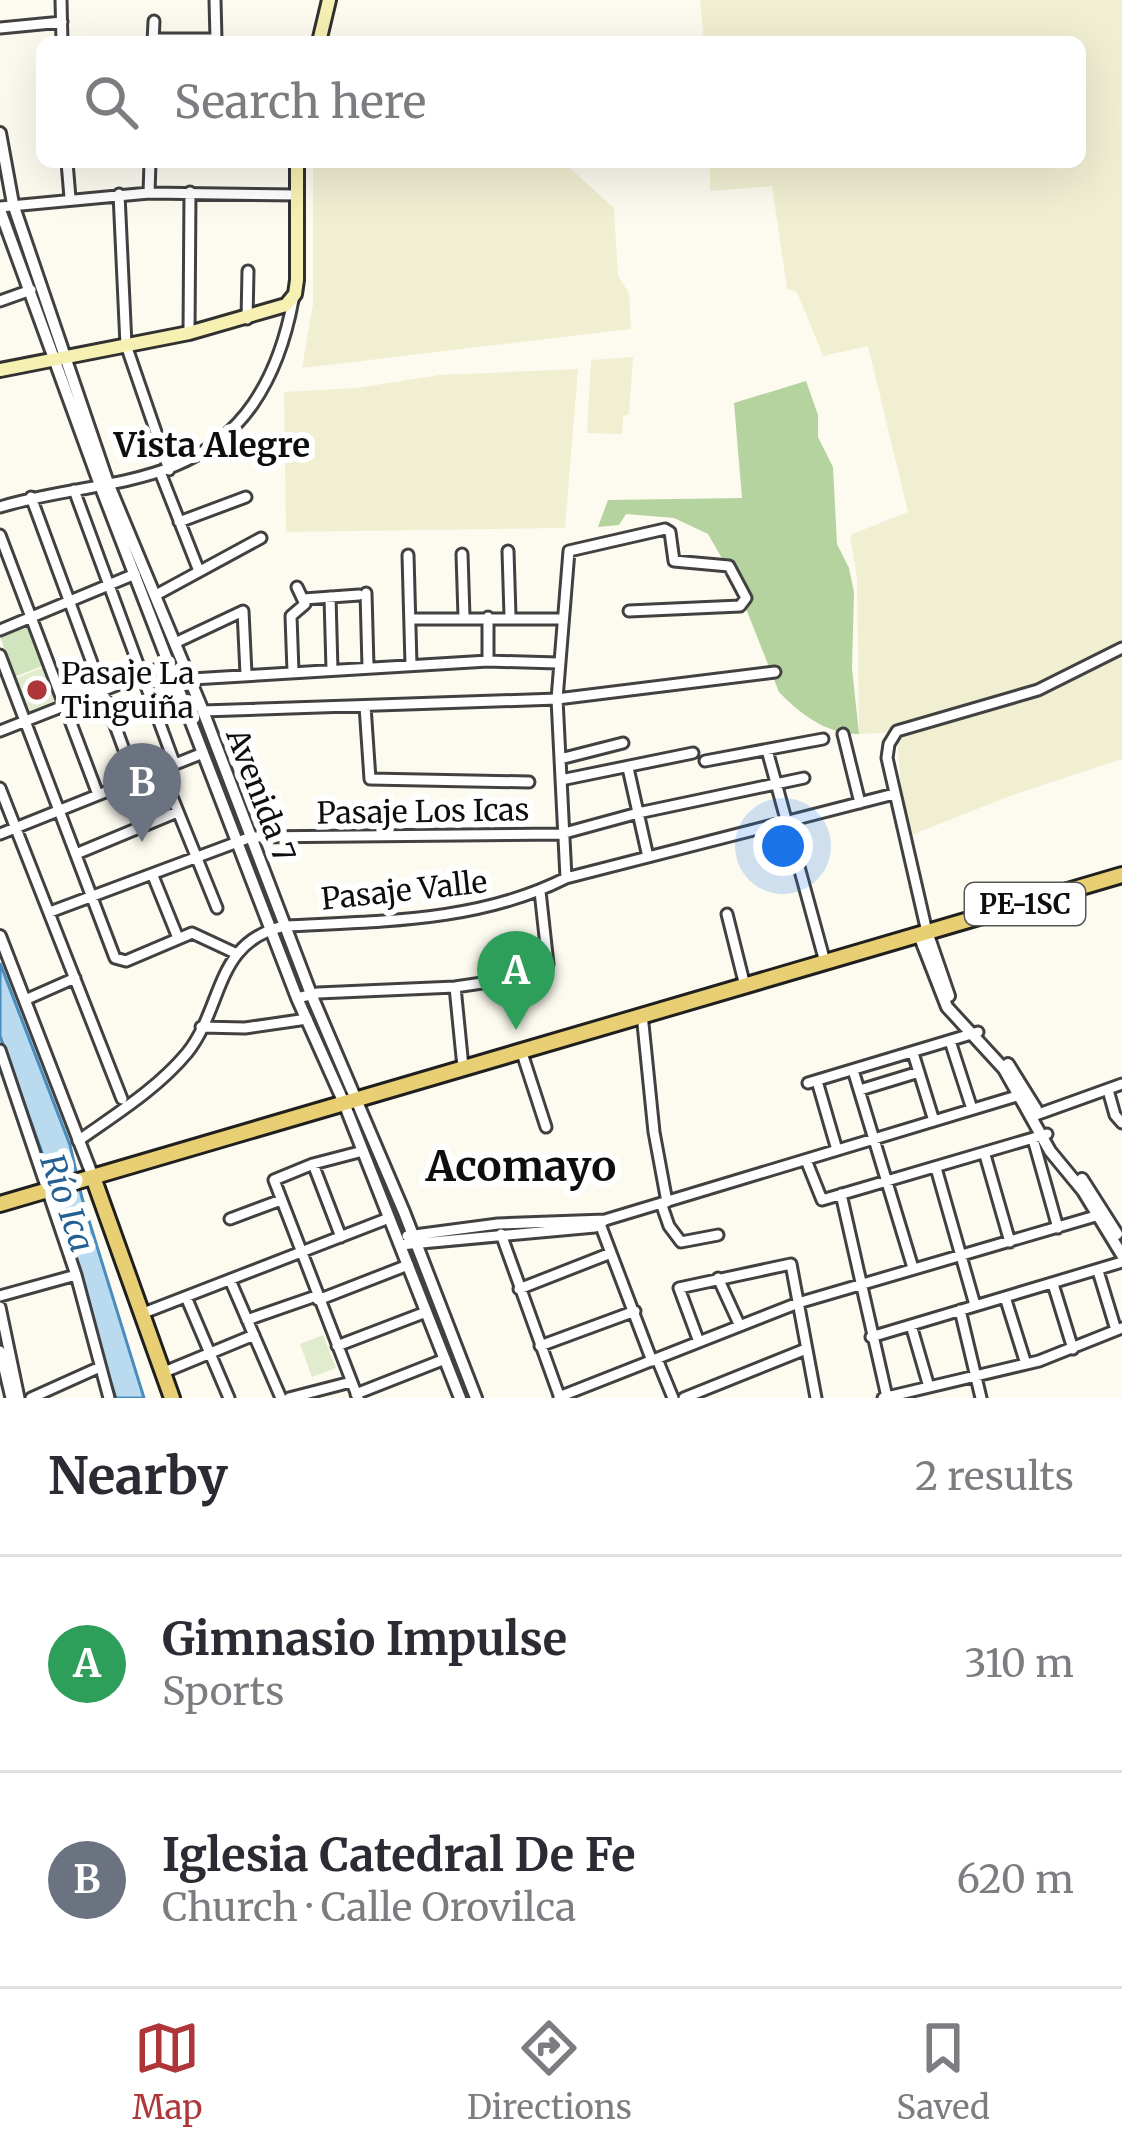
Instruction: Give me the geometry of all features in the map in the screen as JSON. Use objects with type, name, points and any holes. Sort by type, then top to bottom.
[{"type":"main road","points":[[320,36],[329,0]]},
{"type":"main road","points":[[0,370],[190,333],[282,308],[292,300],[297,280],[297,168]]},
{"type":"main road","name":"PE-1SC","points":[[88,1178],[1122,875]]},
{"type":"main road","points":[[0,1204],[88,1178],[172,1398]]},
{"type":"street","points":[[61,0],[62,36]]},
{"type":"street","points":[[215,0],[217,36]]},
{"type":"street","points":[[153,36],[154,21]]},
{"type":"street","points":[[0,28],[62,22]]},
{"type":"street","name":"Avenida 7","points":[[0,133],[4,207],[15,253],[61,357]]},
{"type":"street","points":[[68,168],[70,198]]},
{"type":"street","points":[[149,193],[150,168]]},
{"type":"street","points":[[190,192],[190,333]]},
{"type":"street","points":[[4,207],[118,194],[298,195]]},
{"type":"street","points":[[118,194],[126,345],[179,522],[199,571]]},
{"type":"street","name":"Avenida 7","points":[[4,207],[135,574],[170,664],[203,711],[244,839]]},
{"type":"street","points":[[0,257],[15,253]]},
{"type":"street","points":[[247,319],[248,271]]},
{"type":"street","points":[[0,301],[31,290]]},
{"type":"street","points":[[0,507],[165,471],[210,449],[238,425],[272,373],[292,300]]},
{"type":"street","name":"Avenida 7","points":[[104,484],[175,644],[203,753],[352,1091],[363,1151],[460,1398]]},
{"type":"street","points":[[74,490],[174,762]]},
{"type":"street","points":[[31,497],[134,777]]},
{"type":"street","points":[[179,522],[246,497]]},
{"type":"street","points":[[566,878],[557,699],[569,551],[670,532],[674,562],[729,566],[746,598],[740,607],[628,611]]},
{"type":"street","points":[[0,535],[97,793]]},
{"type":"street","points":[[156,595],[262,538]]},
{"type":"street","points":[[508,551],[510,616]]},
{"type":"street","points":[[462,554],[464,617]]},
{"type":"street","points":[[408,555],[411,665]]},
{"type":"street","points":[[0,630],[135,574]]},
{"type":"street","points":[[293,672],[291,616],[303,608],[304,599],[297,587]]},
{"type":"street","points":[[304,599],[363,594],[368,668]]},
{"type":"street","points":[[330,597],[332,670]]},
{"type":"street","points":[[175,644],[243,611],[246,674]]},
{"type":"street","points":[[488,617],[488,661]]},
{"type":"street","points":[[411,619],[563,619]]},
{"type":"street","points":[[1058,1228],[1036,1115],[946,991],[923,934],[887,758],[897,731],[1038,690],[1122,649]]},
{"type":"street","points":[[0,655],[117,960],[126,961],[196,934],[235,953],[191,1048],[164,1078],[78,1141]]},
{"type":"street","points":[[183,679],[488,661],[558,664]]},
{"type":"street","points":[[0,731],[170,664]]},
{"type":"street","points":[[203,711],[557,699],[775,672]]},
{"type":"street","points":[[365,706],[370,779],[529,782]]},
{"type":"street","points":[[843,734],[860,803]]},
{"type":"street","points":[[705,761],[823,739]]},
{"type":"street","points":[[560,759],[622,743]]},
{"type":"street","points":[[766,750],[825,962]]},
{"type":"street","points":[[0,834],[203,753]]},
{"type":"street","points":[[561,780],[693,753]]},
{"type":"street","points":[[160,767],[217,908]]},
{"type":"street","points":[[628,768],[648,857]]},
{"type":"street","name":"Pasaje Los Icas","points":[[50,912],[244,839],[561,834],[803,778]]},
{"type":"street","points":[[0,788],[122,1099]]},
{"type":"street","name":"Pasaje Valle","points":[[235,953],[253,937],[279,927],[464,913],[540,891],[566,878],[894,794]]},
{"type":"street","points":[[76,854],[178,812]]},
{"type":"street","points":[[153,877],[178,938]]},
{"type":"street","points":[[298,998],[503,982],[545,972],[540,891]]},
{"type":"street","points":[[727,914],[745,986]]},
{"type":"street","name":"Avenida 7","points":[[279,927],[298,998],[414,1238],[476,1398]]},
{"type":"street","points":[[0,936],[88,1178]]},
{"type":"street","points":[[25,1000],[75,978]]},
{"type":"street","points":[[455,987],[464,1067]]},
{"type":"street","points":[[642,1014],[669,1226],[683,1243],[718,1235]]},
{"type":"street","points":[[201,1027],[245,1028],[307,1019]]},
{"type":"street","points":[[838,1150],[812,1082],[975,1033]]},
{"type":"street","points":[[950,1041],[972,1108]]},
{"type":"street","points":[[0,1050],[51,1189],[109,1398]]},
{"type":"street","points":[[521,1050],[546,1127]]},
{"type":"street","points":[[913,1053],[934,1121]]},
{"type":"street","points":[[853,1070],[913,1268]]},
{"type":"street","points":[[860,1090],[919,1072]]},
{"type":"street","points":[[1036,1115],[1122,1084]]},
{"type":"street","points":[[1108,1090],[1122,1123]]},
{"type":"street","points":[[398,1241],[603,1222],[1024,1094]]},
{"type":"street","points":[[806,1160],[819,1199],[1040,1137]]},
{"type":"street","points":[[1040,1137],[1122,1242]]},
{"type":"street","points":[[355,1391],[274,1178],[363,1151]]},
{"type":"street","points":[[985,1155],[1010,1242]]},
{"type":"street","points":[[313,1164],[341,1237]]},
{"type":"street","points":[[936,1168],[975,1305]]},
{"type":"street","points":[[841,1195],[885,1398],[1026,1364],[1119,1329],[1098,1270]]},
{"type":"street","points":[[230,1219],[281,1200]]},
{"type":"street","points":[[500,1229],[559,1398],[798,1303],[1103,1214]]},
{"type":"street","points":[[872,1337],[1122,1259],[1103,1214]]},
{"type":"street","points":[[142,1314],[389,1218]]},
{"type":"street","points":[[603,1222],[611,1253],[673,1398]]},
{"type":"street","points":[[519,1289],[611,1253]]},
{"type":"street","points":[[699,1342],[679,1288],[791,1264],[816,1398]]},
{"type":"street","points":[[248,1320],[408,1265]]},
{"type":"street","points":[[0,1296],[76,1275]]},
{"type":"street","points":[[718,1278],[740,1326]]},
{"type":"street","points":[[230,1280],[285,1398],[355,1391]]},
{"type":"street","points":[[1053,1283],[1073,1349]]},
{"type":"street","points":[[187,1297],[229,1398]]},
{"type":"street","points":[[1005,1297],[1026,1364]]},
{"type":"street","points":[[0,1307],[15,1398]]},
{"type":"street","points":[[539,1346],[635,1310]]},
{"type":"street","points":[[960,1310],[981,1398]]},
{"type":"street","points":[[337,1346],[426,1312]]},
{"type":"street","points":[[910,1325],[929,1387]]},
{"type":"street","points":[[162,1373],[254,1335]]},
{"type":"street","points":[[684,1398],[806,1349]]},
{"type":"street","points":[[0,1352],[15,1398]]},
{"type":"street","points":[[341,1398],[445,1359]]},
{"type":"street","points":[[31,1398],[100,1367]]},
{"type":"shaded area","points":[[700,0],[1122,0],[1122,759],[904,838],[897,732],[859,734],[857,578],[850,535],[908,512],[868,346],[823,356],[797,292],[787,289],[772,186],[710,191],[710,168],[1086,168],[1086,36],[703,36]]},
{"type":"shaded area","name":"Vista Alegre","points":[[313,168],[570,168],[614,208],[618,276],[629,293],[631,329],[302,368],[313,304]]},
{"type":"shaded area","points":[[633,357],[629,414],[623,416],[622,434],[587,433],[591,360]]},
{"type":"shaded area","name":"Vista Alegre","points":[[578,369],[565,528],[286,532],[284,392],[356,388],[440,375]]},
{"type":"green space","points":[[806,381],[818,415],[818,437],[833,467],[837,544],[854,592],[852,668],[859,734],[815,722],[779,692],[735,581],[708,534],[674,518],[626,514],[619,525],[598,527],[608,500],[742,498],[734,403]]},
{"type":"green space","name":"Pasaje La Tinguiña","points":[[30,625],[45,665],[14,677],[0,636]]},
{"type":"green space","name":"Pasaje La Tinguiña","points":[[44,667],[58,702],[29,713],[16,678]]},
{"type":"green space","points":[[323,1335],[336,1368],[312,1377],[300,1344]]},
{"type":"water","name":"Río Ica","points":[[0,963],[70,1145],[144,1398],[116,1398],[108,1375],[51,1178],[0,1036]]},
{"type":"place","name":"Pasaje La Tinguiña","points":[[37,690]]},
{"type":"place","name":"Iglesia Catedral De Fe","points":[[142,842]]},
{"type":"place","name":"Gimnasio Impulse","points":[[516,1030]]},
{"type":"district","name":"Vista Alegre","points":[[212,445]]},
{"type":"district","name":"Acomayo","points":[[521,1166]]}]
